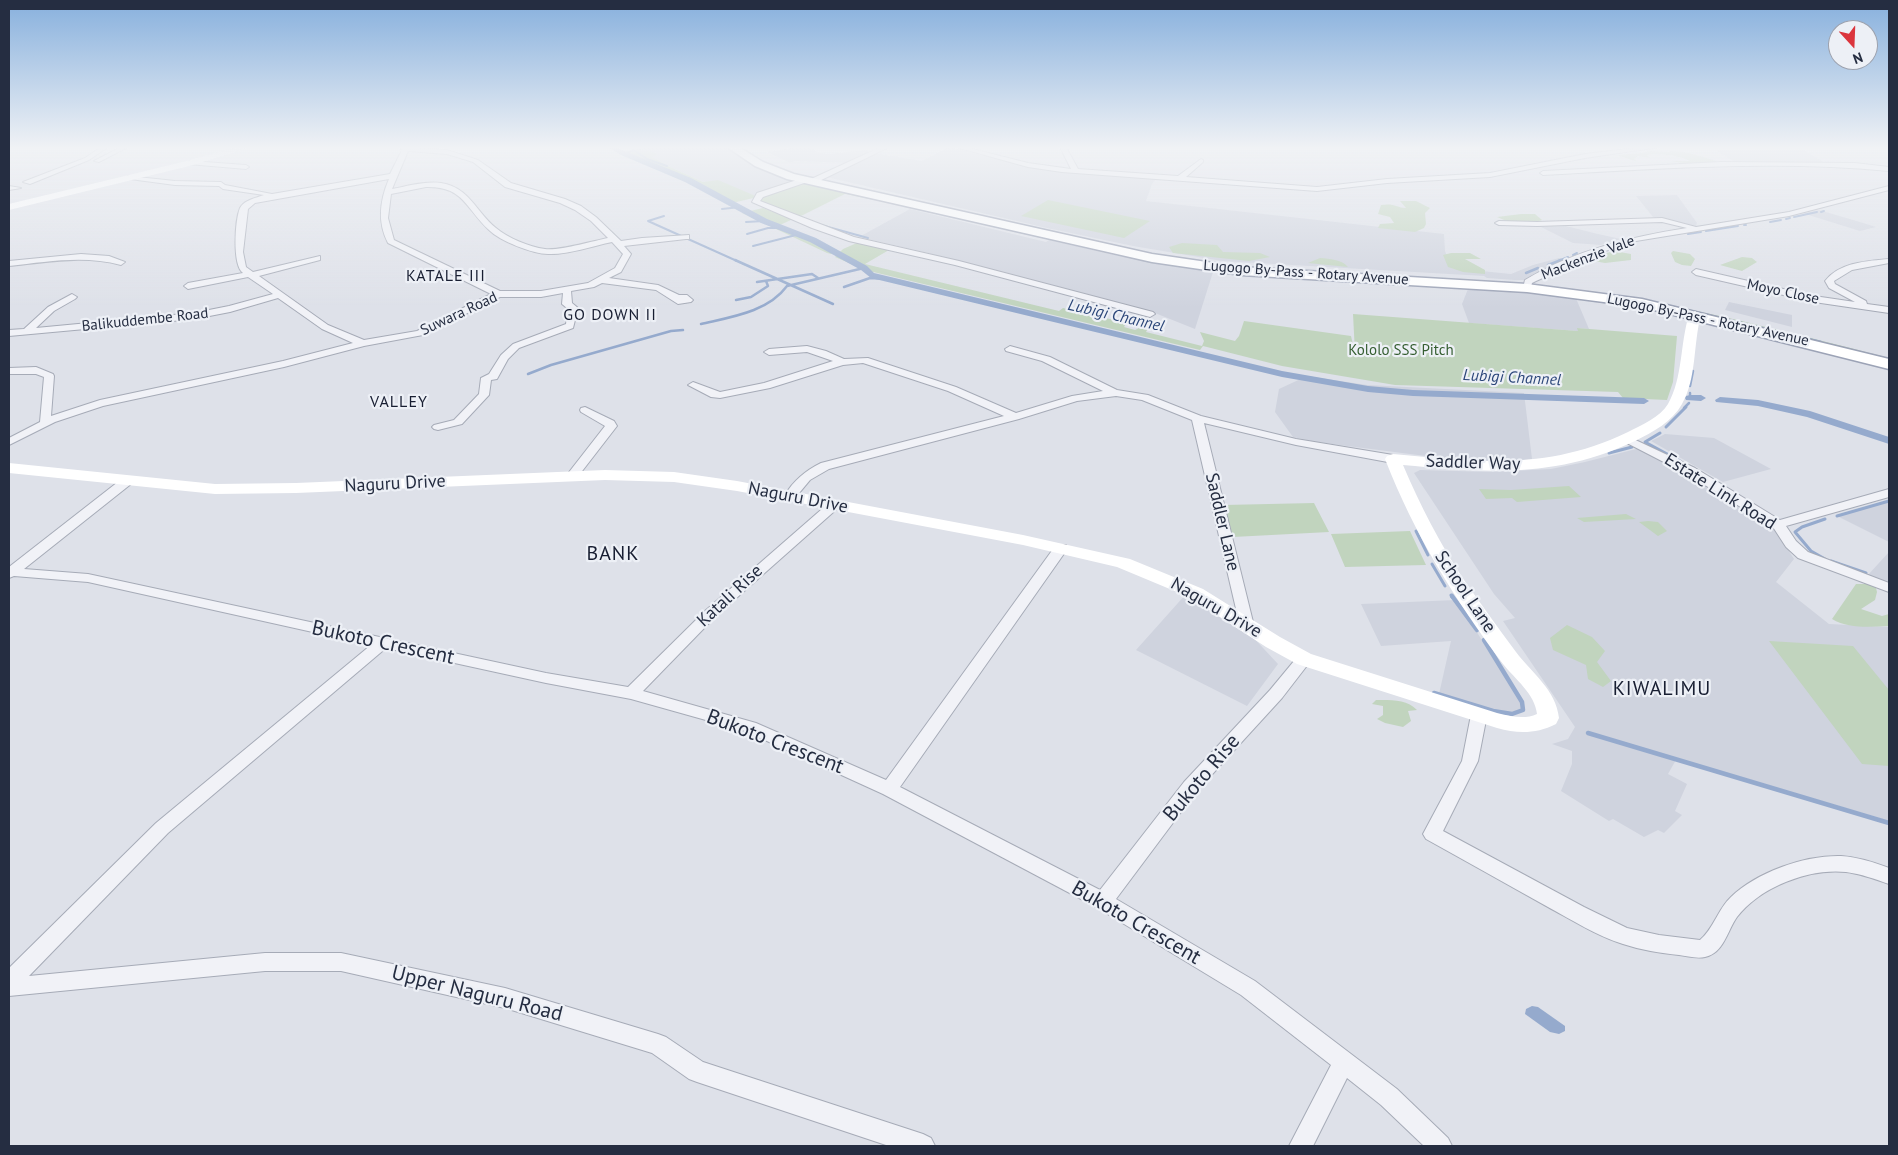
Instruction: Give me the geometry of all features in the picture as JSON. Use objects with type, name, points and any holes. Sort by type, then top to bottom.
[{"type":"main road","name":"Lugogo By-Pass - Rotary Avenue","points":[[906,201],[1132,248],[1232,264],[1574,287],[1652,299],[1889,356]]},
{"type":"main road","name":"Lugogo By-Pass - Rotary Avenue","points":[[1528,285],[1642,303],[1825,346],[1889,364]]},
{"type":"street","points":[[9,207],[34,201]]},
{"type":"street","points":[[256,201],[244,208],[240,261],[242,268],[325,327],[363,343]]},
{"type":"street","points":[[386,201],[384,226],[391,241],[498,294]]},
{"type":"street","points":[[468,201],[494,231],[540,252],[617,242],[686,237]]},
{"type":"street","points":[[560,201],[584,211],[617,242]]},
{"type":"street","points":[[756,201],[815,226],[852,238],[1150,314]]},
{"type":"street","name":"Mackenzie Vale","points":[[1528,285],[1582,257],[1620,243],[1789,214],[1839,201]]},
{"type":"street","points":[[1500,223],[1532,224],[1662,220],[1695,229]]},
{"type":"street","name":"Suwara Road","points":[[9,442],[66,414],[100,404],[284,364],[363,343],[396,339],[420,333],[498,294],[528,295],[591,285],[618,270],[626,257],[627,254],[617,242]]},
{"type":"street","points":[[9,264],[75,257],[104,258],[120,262]]},
{"type":"street","points":[[188,286],[250,275],[317,258]]},
{"type":"street","name":"Moyo Close","points":[[1871,307],[1832,286],[1829,281],[1837,274],[1857,266],[1889,261]]},
{"type":"street","name":"Moyo Close","points":[[1696,272],[1814,299],[1889,310]]},
{"type":"street","points":[[602,280],[658,288],[678,298]]},
{"type":"street","points":[[438,427],[458,422],[481,400],[484,395],[483,390],[486,378],[492,377],[502,358],[509,351],[516,346],[570,326],[574,312],[573,308],[567,304],[567,290]]},
{"type":"street","name":"Balikuddembe Road","points":[[9,333],[194,316],[230,309],[279,295]]},
{"type":"street","points":[[27,332],[54,307],[72,297]]},
{"type":"street","name":"Saddler Way","points":[[1197,418],[1296,442],[1393,459],[1481,466],[1516,466],[1580,454],[1627,438],[1656,422],[1676,403],[1684,376],[1687,345],[1694,315]]},
{"type":"street","points":[[769,352],[808,348],[823,351],[842,362]]},
{"type":"street","points":[[1010,349],[1046,359],[1116,393],[1152,400],[1197,418]]},
{"type":"street","points":[[693,385],[715,395],[720,395],[766,386],[842,362],[864,360],[900,370],[989,404],[1015,417]]},
{"type":"street","points":[[9,371],[40,371],[46,372],[49,376],[45,423]]},
{"type":"street","points":[[790,495],[803,479],[825,466],[1015,417],[1076,398],[1116,393]]},
{"type":"street","points":[[572,476],[611,426],[610,423],[585,410]]},
{"type":"street","name":"Saddler Lane","points":[[1197,418],[1247,626]]},
{"type":"street","name":"Estate Link Road","points":[[1627,438],[1691,471],[1778,524],[1791,544],[1803,555],[1889,588]]},
{"type":"street","name":"School Lane","points":[[1393,459],[1409,498],[1429,538],[1511,660],[1542,699],[1548,710],[1544,720]]},
{"type":"street","name":"Naguru Drive","points":[[9,468],[127,482],[215,489],[637,475],[674,478],[790,495],[1061,548],[1123,563],[1196,593],[1247,626],[1304,659],[1479,715],[1522,725],[1533,725],[1544,720]]},
{"type":"street","points":[[10,573],[127,482]]},
{"type":"street","points":[[1778,524],[1889,493]]},
{"type":"street","name":"Katali Rise","points":[[631,693],[724,601],[834,505]]},
{"type":"street","points":[[889,788],[1061,548]]},
{"type":"street","name":"Bukoto Crescent","points":[[10,573],[88,578],[546,678],[631,693],[750,727],[889,788],[1103,902],[1248,988],[1389,1097],[1440,1146]]},
{"type":"street","points":[[9,982],[162,828],[383,643]]},
{"type":"street","name":"Bukoto Rise","points":[[1103,902],[1190,787],[1276,694],[1304,659]]},
{"type":"street","points":[[1479,715],[1470,761],[1432,834],[1577,913],[1624,936],[1659,944],[1703,949],[1718,936],[1730,912],[1745,898],[1778,877],[1832,864],[1866,868],[1889,876]]},
{"type":"street","name":"Upper Naguru Road","points":[[9,987],[265,962],[341,962],[506,998],[658,1044],[697,1071],[923,1146]]},
{"type":"street","points":[[1301,1146],[1344,1062]]},
{"type":"shaded area","points":[[930,201],[1146,201],[1444,234],[1445,251],[1452,268],[1511,274],[1533,265],[1559,258],[1566,259],[1524,280],[1515,280],[1487,278],[1484,276],[1222,261],[1133,246]]},
{"type":"shaded area","points":[[1640,201],[1681,201],[1697,223],[1696,226],[1653,217]]},
{"type":"shaded area","points":[[910,209],[1046,242],[1049,240],[1119,256],[1213,272],[1195,329],[1155,313],[928,253],[859,237]]},
{"type":"shaded area","points":[[1819,210],[1876,227],[1860,231],[1802,213]]},
{"type":"shaded area","points":[[1566,226],[1621,239],[1601,245],[1573,243],[1541,227]]},
{"type":"shaded area","points":[[1468,289],[1532,291],[1575,296],[1589,329],[1578,328],[1578,331],[1469,323],[1462,304]]},
{"type":"shaded area","points":[[1729,302],[1792,315],[1792,327],[1725,310]]},
{"type":"shaded area","points":[[1307,376],[1367,385],[1524,393],[1532,459],[1508,462],[1465,461],[1316,442],[1293,437],[1275,412],[1279,389]]},
{"type":"shaded area","points":[[1665,434],[1714,438],[1771,469],[1723,482],[1651,441]]},
{"type":"shaded area","points":[[1640,448],[1685,471],[1769,520],[1794,559],[1776,582],[1829,624],[1889,627],[1889,821],[1677,758],[1668,774],[1687,784],[1675,811],[1682,815],[1664,833],[1658,830],[1644,837],[1613,819],[1609,821],[1561,791],[1572,764],[1572,751],[1552,744],[1568,739],[1575,727],[1503,621],[1515,618],[1494,594],[1414,473],[1420,470],[1492,472],[1551,469]]},
{"type":"shaded area","points":[[1889,502],[1889,542],[1837,516]]},
{"type":"shaded area","points":[[1889,552],[1889,582],[1868,575]]},
{"type":"shaded area","points":[[1186,594],[1250,634],[1278,664],[1247,706],[1136,650]]},
{"type":"shaded area","points":[[1456,600],[1522,702],[1523,710],[1517,714],[1505,714],[1439,694],[1451,641],[1381,646],[1361,604]]},
{"type":"green space","points":[[722,201],[741,201],[728,204]]},
{"type":"green space","points":[[760,201],[831,201],[799,217]]},
{"type":"green space","points":[[1046,201],[1052,201],[1150,221],[1124,238],[1021,216]]},
{"type":"green space","points":[[1400,201],[1416,201],[1430,208],[1425,213],[1426,224],[1424,228],[1415,232],[1378,228],[1380,224],[1394,223],[1390,217],[1378,214],[1381,205],[1406,208]]},
{"type":"green space","points":[[763,208],[793,219],[780,225],[826,246],[834,252],[831,254],[827,253],[742,213]]},
{"type":"green space","points":[[1535,214],[1542,220],[1520,223],[1497,217]]},
{"type":"green space","name":"Kololo SSS Pitch","points":[[859,242],[889,250],[865,264],[1059,311],[1063,308],[1127,323],[1124,327],[1135,330],[1141,327],[1147,330],[1146,332],[1202,346],[1204,341],[1200,332],[1235,341],[1239,336],[1244,321],[1351,336],[1355,353],[1353,314],[1578,331],[1577,328],[1677,336],[1673,382],[1667,400],[1623,398],[1618,392],[1395,385],[1282,366],[1203,346],[1200,350],[865,270],[835,257],[843,249]]},
{"type":"green space","points":[[1182,243],[1217,245],[1223,252],[1260,253],[1270,257],[1249,261],[1173,253],[1169,247]]},
{"type":"green space","points":[[1614,251],[1631,254],[1631,260],[1605,263],[1594,261],[1592,257]]},
{"type":"green space","points":[[1673,251],[1690,254],[1695,259],[1691,266],[1675,262],[1671,253]]},
{"type":"green space","points":[[1470,253],[1481,259],[1465,259],[1485,270],[1485,274],[1463,272],[1448,267],[1443,255]]},
{"type":"green space","points":[[1742,257],[1752,258],[1757,262],[1742,271],[1720,265]]},
{"type":"green space","points":[[1320,258],[1339,261],[1348,267],[1308,263]]},
{"type":"green space","points":[[1546,287],[1634,299],[1720,316],[1889,358],[1889,362],[1747,326]]},
{"type":"green space","points":[[1569,486],[1581,497],[1517,502],[1512,498],[1486,499],[1479,489],[1511,490]]},
{"type":"green space","points":[[1314,503],[1329,532],[1233,537],[1224,505]]},
{"type":"green space","points":[[1626,514],[1636,519],[1584,522],[1577,518]]},
{"type":"green space","points":[[1639,522],[1658,522],[1667,531],[1658,536]]},
{"type":"green space","points":[[1410,531],[1426,565],[1345,567],[1331,534]]},
{"type":"green space","points":[[1856,584],[1875,584],[1877,592],[1875,600],[1861,609],[1882,616],[1889,614],[1889,626],[1852,626],[1832,619]]},
{"type":"green space","points":[[1567,625],[1592,637],[1605,651],[1597,662],[1611,681],[1603,687],[1588,679],[1586,665],[1553,650],[1550,638]]},
{"type":"green space","points":[[1769,641],[1853,646],[1889,690],[1889,766],[1862,764]]},
{"type":"green space","points":[[1376,700],[1403,702],[1417,710],[1408,711],[1411,721],[1403,727],[1385,723],[1377,719],[1383,715],[1383,706],[1372,704]]},
{"type":"water","points":[[1532,1006],[1538,1007],[1565,1026],[1565,1031],[1559,1034],[1550,1032],[1525,1014],[1526,1009]]},
{"type":"waterway","name":"Lubigi Channel","points":[[727,201],[764,221],[813,240],[864,268],[871,275],[1282,374],[1368,389],[1413,393],[1644,401]]},
{"type":"waterway","points":[[722,209],[740,207]]},
{"type":"waterway","points":[[1794,217],[1817,212]]},
{"type":"waterway","points":[[664,216],[648,221],[737,261]]},
{"type":"waterway","points":[[1786,219],[1790,218]]},
{"type":"waterway","points":[[1770,222],[1781,220]]},
{"type":"waterway","points":[[746,222],[764,221]]},
{"type":"waterway","points":[[821,225],[868,238]]},
{"type":"waterway","points":[[1706,231],[1738,226]]},
{"type":"waterway","points":[[747,234],[768,228],[781,228]]},
{"type":"waterway","points":[[1688,234],[1701,232]]},
{"type":"waterway","points":[[753,246],[796,235]]},
{"type":"waterway","points":[[1573,255],[1577,253]]},
{"type":"waterway","points":[[1558,261],[1568,257]]},
{"type":"waterway","points":[[735,260],[777,279]]},
{"type":"waterway","points":[[1548,265],[1561,260]]},
{"type":"waterway","points":[[791,285],[864,268]]},
{"type":"waterway","points":[[1526,273],[1538,268]]},
{"type":"waterway","points":[[777,279],[812,274],[818,278]]},
{"type":"waterway","points":[[844,287],[870,278],[887,279]]},
{"type":"waterway","points":[[757,282],[777,279]]},
{"type":"waterway","points":[[777,279],[791,285]]},
{"type":"waterway","points":[[736,300],[751,297],[768,286],[766,281]]},
{"type":"waterway","points":[[701,324],[736,316],[759,308],[770,302],[787,286],[791,285]]},
{"type":"waterway","points":[[791,285],[833,304]]},
{"type":"waterway","points":[[1682,309],[1821,342]]},
{"type":"waterway","points":[[528,374],[551,365],[671,331],[683,330]]},
{"type":"waterway","points":[[1690,386],[1693,371]]},
{"type":"waterway","name":"Lubigi Channel","points":[[1690,393],[1690,398]]},
{"type":"waterway","points":[[1690,398],[1701,398]]},
{"type":"waterway","name":"Lubigi Channel","points":[[1720,400],[1758,403],[1810,414],[1889,441]]},
{"type":"waterway","points":[[1684,408],[1689,403]]},
{"type":"waterway","points":[[1666,427],[1686,407]]},
{"type":"waterway","points":[[1660,433],[1645,442],[1680,461]]},
{"type":"waterway","points":[[1609,453],[1632,447]]},
{"type":"waterway","points":[[1837,516],[1889,501]]},
{"type":"waterway","points":[[1825,519],[1802,527],[1795,532],[1811,551],[1825,559]]},
{"type":"waterway","points":[[1416,531],[1428,555]]},
{"type":"waterway","points":[[1831,561],[1866,573]]},
{"type":"waterway","points":[[1432,564],[1445,586]]},
{"type":"waterway","points":[[1452,596],[1477,630]]},
{"type":"waterway","points":[[1434,693],[1493,711],[1512,714],[1523,710],[1522,702],[1484,640]]},
{"type":"waterway","points":[[1588,733],[1889,823]]},
{"type":"district","name":"KATALE III","points":[[446,276]]},
{"type":"district","name":"GO DOWN II","points":[[610,315]]},
{"type":"district","name":"VALLEY","points":[[399,402]]},
{"type":"district","name":"BANK","points":[[613,554]]},
{"type":"district","name":"KIWALIMU","points":[[1662,689]]}]
